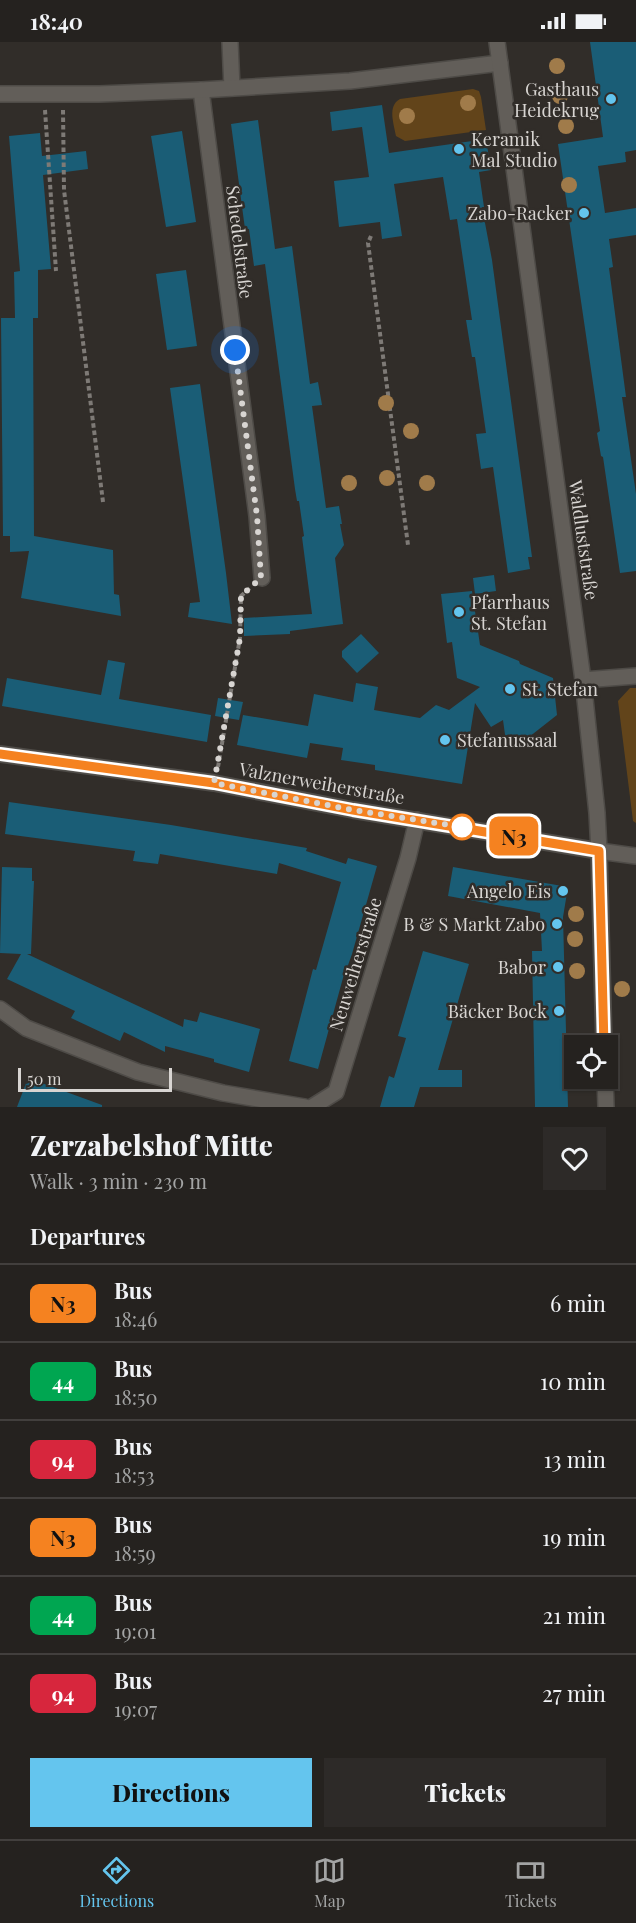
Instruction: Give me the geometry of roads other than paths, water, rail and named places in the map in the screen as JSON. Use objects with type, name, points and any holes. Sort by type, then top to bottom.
[{"type":"street","points":[[230,42],[232,88]]},
{"type":"street","name":"Waldluststraße","points":[[497,42],[583,680],[597,813],[604,1035]]},
{"type":"street","points":[[0,94],[201,90],[350,81],[500,63]]},
{"type":"street","name":"Schedelstraße","points":[[201,90],[257,516],[261,578]]},
{"type":"street","points":[[583,680],[636,676]]},
{"type":"street","name":"Valznerweiherstraße","points":[[0,754],[214,783],[353,810],[636,856]]},
{"type":"street","name":"Neuweiherstraße","points":[[312,1107],[336,1092],[408,858],[417,820]]},
{"type":"street","points":[[0,1009],[26,1028],[138,1072],[222,1093],[305,1107]]},
{"type":"street","points":[[605,1089],[606,1107]]},
{"type":"place","name":"Gasthaus Heidekrug","points":[[611,99]]},
{"type":"place","name":"Keramik Mal Studio","points":[[459,149]]},
{"type":"place","name":"Zabo-Racker","points":[[584,213]]},
{"type":"place","name":"Pfarrhaus St. Stefan","points":[[459,612]]},
{"type":"place","name":"St. Stefan","points":[[510,689]]},
{"type":"place","name":"Stefanussaal","points":[[445,740]]},
{"type":"place","name":"Angelo Eis","points":[[563,891]]},
{"type":"place","name":"B & S Markt Zabo","points":[[557,924]]},
{"type":"place","name":"Babor","points":[[558,967]]},
{"type":"place","name":"Bäcker Bock","points":[[559,1011]]}]
